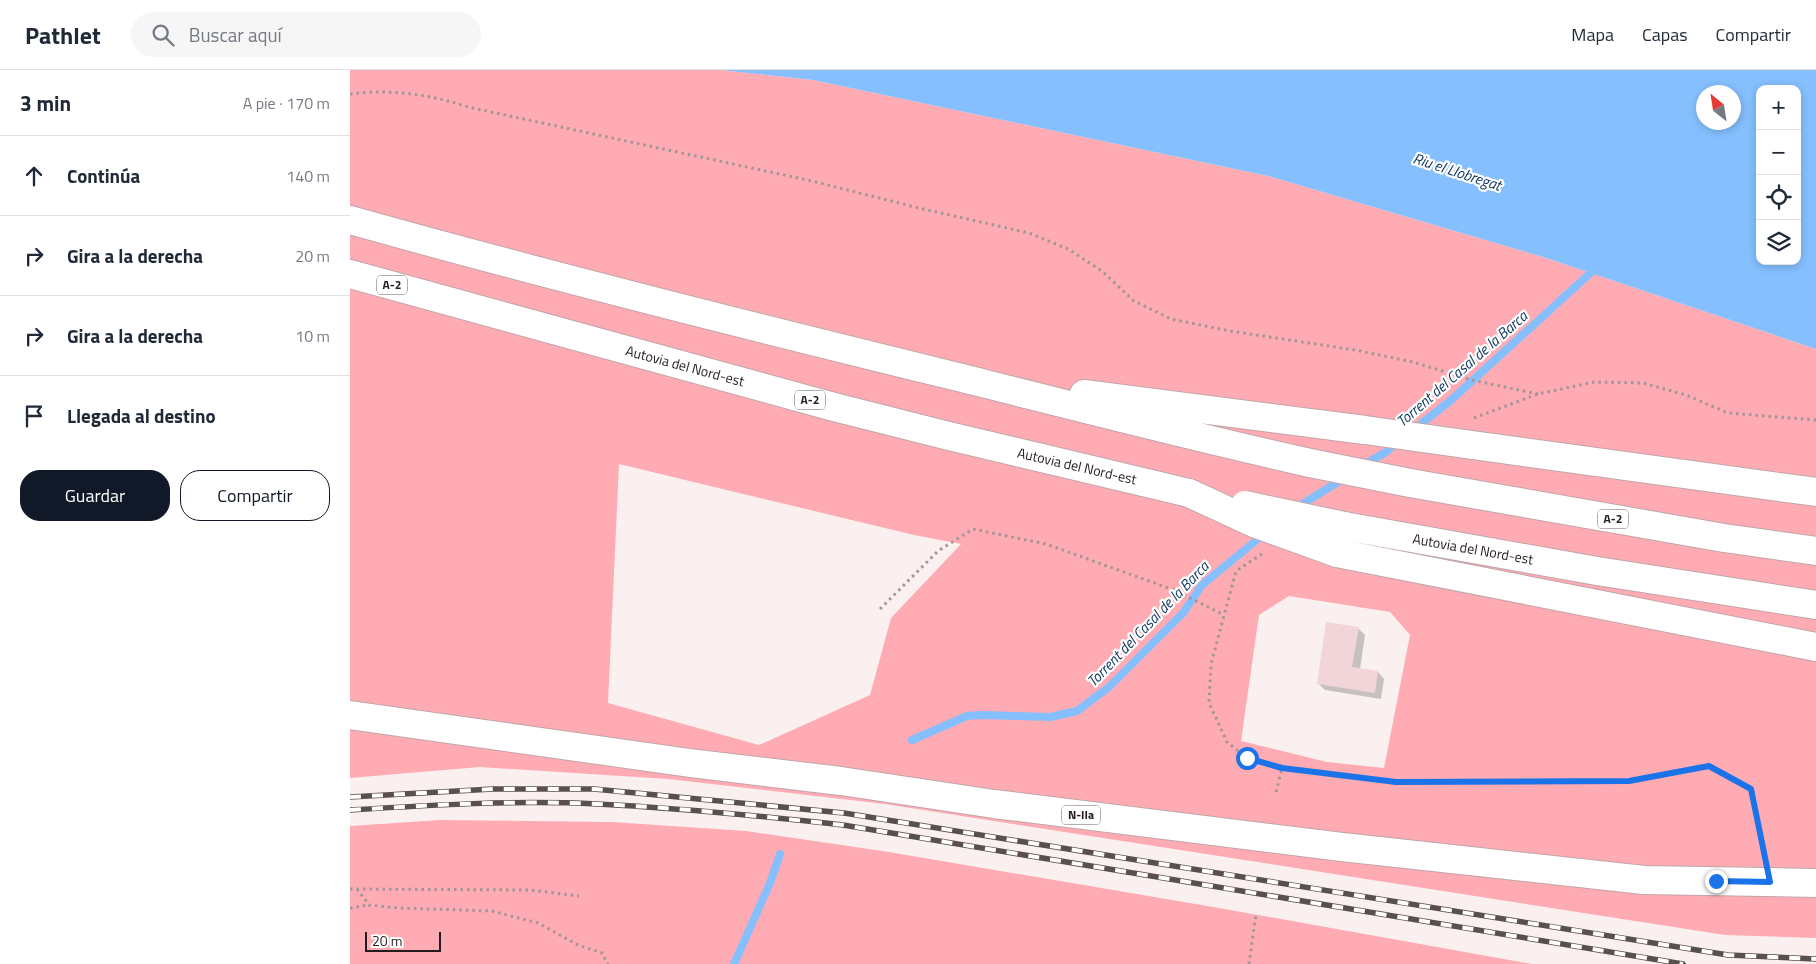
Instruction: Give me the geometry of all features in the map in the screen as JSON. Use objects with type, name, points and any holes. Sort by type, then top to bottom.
[{"type":"main road","name":"A-2","points":[[350,220],[508,264],[1233,446],[1410,483],[1724,538],[1816,551]]},
{"type":"main road","name":"Autovia del Nord-est","points":[[350,274],[834,407],[1190,493],[1344,526],[1597,571],[1816,606]]},
{"type":"main road","points":[[960,378],[1365,430],[1816,492]]},
{"type":"main road","points":[[1190,493],[1254,523],[1337,553],[1816,647]]},
{"type":"main road","name":"N-IIa","points":[[350,715],[690,763],[841,781],[994,804],[1342,847],[1644,880],[1816,883]]},
{"type":"path","points":[[350,94],[405,92],[442,98],[468,107],[812,181],[1029,233],[1068,249],[1102,271],[1134,301],[1171,319],[1230,331],[1355,350],[1413,362],[1469,380],[1538,394],[1594,382],[1643,383],[1686,395],[1728,413],[1816,420]]},
{"type":"path","points":[[880,609],[938,552],[973,529],[1046,544],[1174,590],[1224,615],[1210,664],[1209,703],[1227,742],[1247,758],[1282,768],[1396,782],[1629,781],[1709,766],[1751,789],[1770,882]]},
{"type":"path","points":[[1276,792],[1282,768]]},
{"type":"path","points":[[350,889],[530,890],[579,896]]},
{"type":"path","points":[[357,889],[369,905]]},
{"type":"path","points":[[350,908],[369,905],[398,908],[492,911],[538,923],[578,945],[602,953],[608,964]]},
{"type":"path","points":[[1249,964],[1256,914]]},
{"type":"shaded area","points":[[350,70],[721,70],[813,80],[1268,176],[1546,258],[1816,349],[1816,938],[1725,935],[885,804],[668,779],[480,767],[350,778]],"holes":[[[619,464],[914,535],[961,544],[891,618],[870,695],[759,745],[608,703]],[[1289,596],[1390,612],[1410,635],[1384,768],[1327,762],[1241,741],[1259,615]]]},
{"type":"shaded area","points":[[440,820],[612,822],[746,831],[889,852],[1532,964],[350,964],[350,826]]},
{"type":"water","name":"Riu el Llobregat","points":[[721,70],[1816,70],[1816,349],[1546,258],[1268,176],[813,80]]},
{"type":"building","points":[[1326,622],[1359,627],[1352,667],[1378,671],[1375,693],[1317,684]]},
{"type":"waterway","name":"Torrent del Casal de la Barca","points":[[1413,430],[1450,401],[1597,267]]},
{"type":"waterway","name":"Torrent del Casal de la Barca","points":[[1362,466],[1386,452],[1398,442]]},
{"type":"waterway","name":"Torrent del Casal de la Barca","points":[[1295,509],[1344,478]]},
{"type":"waterway","name":"Torrent del Casal de la Barca","points":[[912,740],[967,716],[1050,717],[1077,711],[1109,687],[1183,613],[1202,585],[1264,534]]},
{"type":"waterway","name":"Torrent del Casal de la Barca","points":[[734,964],[770,883],[780,854]]},
{"type":"railway","points":[[350,797],[493,789],[594,789],[844,813],[1728,955],[1816,959]]},
{"type":"railway","points":[[350,810],[412,806],[566,803],[690,810],[843,825],[1683,964]]},
{"type":"route","points":[[1247,758],[1282,768],[1396,782],[1629,781],[1709,766],[1751,789],[1770,882],[1716,881]]}]
